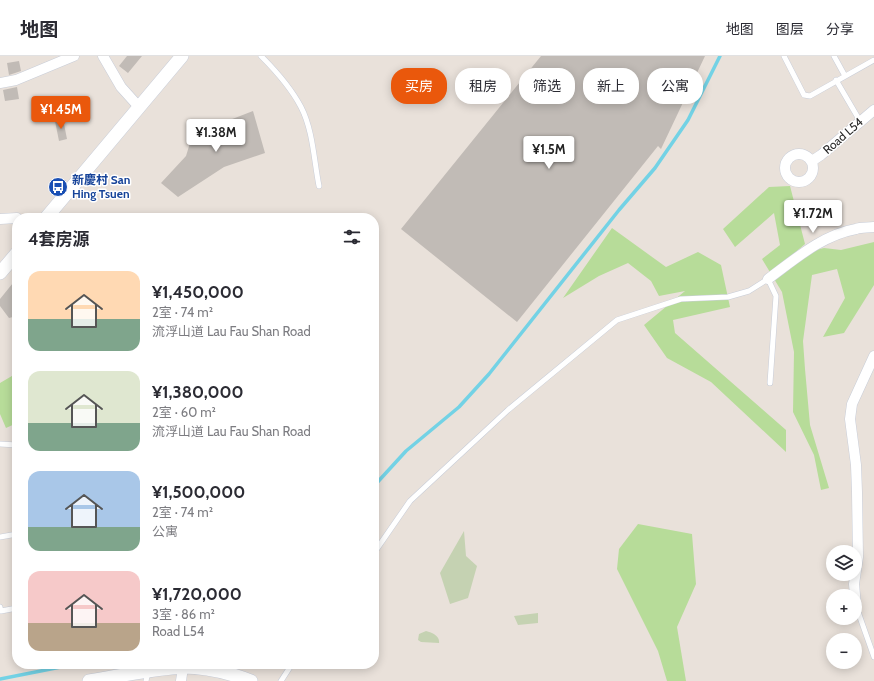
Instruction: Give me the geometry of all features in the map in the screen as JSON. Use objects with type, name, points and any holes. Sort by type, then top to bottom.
[{"type":"street","points":[[0,83],[16,80],[74,56]]},
{"type":"street","points":[[103,56],[121,87],[139,107]]},
{"type":"street","points":[[50,213],[182,56]]},
{"type":"street","name":"Road L54","points":[[812,161],[874,110]]},
{"type":"street","points":[[0,219],[12,218]]},
{"type":"street","points":[[768,279],[810,248],[826,240],[856,228],[874,227]]},
{"type":"street","points":[[0,273],[12,259]]},
{"type":"street","points":[[854,589],[858,557],[857,492],[856,465],[850,413],[852,404],[874,356]]},
{"type":"street","points":[[89,681],[147,676],[175,669]]},
{"type":"street","points":[[181,681],[183,669]]},
{"type":"street","points":[[197,669],[218,672],[248,680]]},
{"type":"lane","points":[[261,56],[277,72],[301,108],[310,132],[319,186]]},
{"type":"lane","points":[[784,56],[804,95],[810,96],[874,60]]},
{"type":"lane","points":[[834,56],[845,76]]},
{"type":"lane","points":[[836,80],[860,121]]},
{"type":"lane","points":[[379,547],[410,501],[508,410],[617,320],[681,299],[728,297],[749,291],[768,279],[776,296],[770,383]]},
{"type":"lane","points":[[0,444],[12,445]]},
{"type":"lane","points":[[0,537],[12,535]]},
{"type":"lane","points":[[0,607],[1,612],[12,609]]},
{"type":"lane","points":[[862,625],[874,658]]},
{"type":"lane","points":[[280,681],[288,669]]},
{"type":"green space","points":[[790,186],[805,244],[791,256],[824,248],[841,250],[874,242],[874,285],[844,333],[823,337],[845,298],[837,269],[812,275],[803,341],[810,425],[829,488],[821,490],[814,455],[793,412],[794,352],[782,292],[762,259],[780,245],[774,213],[735,247],[723,229],[769,187]]},
{"type":"green space","points":[[612,228],[666,267],[698,252],[721,265],[730,307],[673,320],[675,333],[786,430],[786,452],[711,382],[667,358],[644,325],[685,291],[659,296],[651,281],[628,263],[599,276],[563,298]]},
{"type":"green space","points":[[12,376],[12,425],[6,428],[0,414],[0,383]]},
{"type":"green space","points":[[638,524],[692,534],[696,584],[677,627],[686,681],[667,681],[658,651],[617,569],[619,549]]},
{"type":"green space","points":[[464,531],[466,556],[477,566],[468,598],[450,604],[440,573]]},
{"type":"green space","points":[[538,613],[538,623],[518,625],[514,616]]},
{"type":"green space","points":[[426,631],[437,637],[439,643],[421,642],[418,640],[419,634]]},
{"type":"building","points":[[127,56],[142,56],[128,73],[119,66]]},
{"type":"building","points":[[541,56],[705,56],[699,68],[647,68],[647,104],[682,104],[661,149],[658,146],[517,322],[401,229],[502,104],[511,104],[511,93],[519,83],[519,104],[575,104],[575,68],[531,68]]},
{"type":"building","points":[[19,61],[21,71],[9,75],[7,63]]},
{"type":"building","points":[[17,87],[19,99],[5,101],[3,90]]},
{"type":"building","points":[[253,111],[265,153],[224,167],[178,197],[161,183],[186,156],[190,143],[209,128]]},
{"type":"building","points":[[63,119],[67,139],[59,141],[55,121]]},
{"type":"building","points":[[12,284],[12,317],[9,318],[0,306],[0,299]]},
{"type":"waterway","points":[[379,481],[406,451],[459,407],[489,374],[619,210],[655,168],[688,120],[720,56]]},
{"type":"waterway","points":[[0,679],[51,669]]},
{"type":"place","name":"新慶村 San Hing Tsuen","points":[[58,187]]}]
